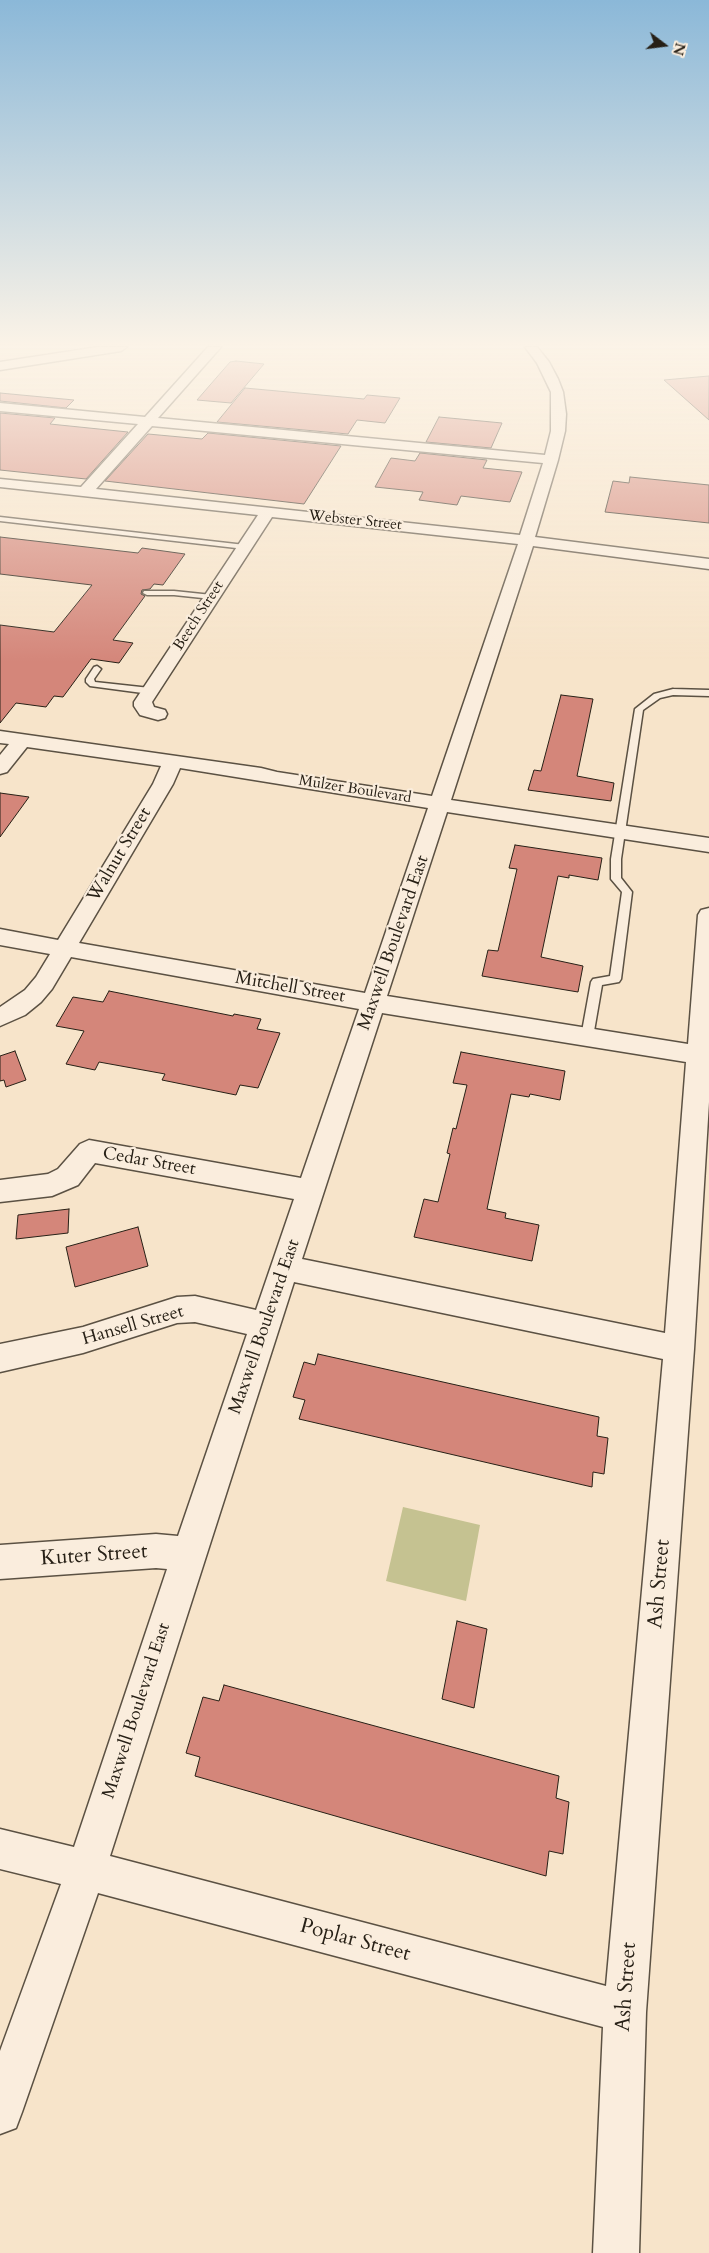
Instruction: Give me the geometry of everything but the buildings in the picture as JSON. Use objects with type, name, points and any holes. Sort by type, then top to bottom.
[{"type":"street","points":[[84,493],[121,452]]},
{"type":"street","points":[[468,452],[551,460]]},
{"type":"street","name":"Maxwell Boulevard East","points":[[0,2112],[86,1870],[189,1554],[440,804],[526,541],[553,452]]},
{"type":"street","name":"Webster Street","points":[[0,483],[526,541],[709,564]]},
{"type":"street","name":"Beech Street","points":[[158,714],[147,711],[143,706],[143,702],[268,512]]},
{"type":"street","name":"Mulzer Boulevard","points":[[0,737],[173,761],[406,797],[474,811],[709,845]]},
{"type":"street","points":[[0,768],[22,740]]},
{"type":"street","name":"Walnut Street","points":[[0,1017],[16,1009],[33,996],[44,983],[163,784],[173,761]]},
{"type":"street","name":"Ash Street","points":[[616,2253],[625,2012],[679,1349],[709,914]]},
{"type":"street","name":"Mitchell Street","points":[[0,937],[373,1003],[699,1055]]},
{"type":"street","name":"Cedar Street","points":[[0,1191],[52,1185],[68,1178],[89,1151],[311,1191]]},
{"type":"street","points":[[285,1268],[679,1349]]},
{"type":"street","name":"Hansell Street","points":[[0,1358],[83,1340],[177,1310],[195,1309],[266,1325]]},
{"type":"street","name":"Kuter Street","points":[[0,1562],[156,1551],[189,1554]]},
{"type":"street","name":"Poplar Street","points":[[0,1849],[625,2012]]},
{"type":"lane","points":[[0,519],[245,547]]},
{"type":"lane","points":[[147,593],[174,593],[212,597]]},
{"type":"lane","points":[[97,669],[90,679],[90,682],[93,684],[150,691]]},
{"type":"lane","points":[[587,1037],[596,982],[615,980],[627,892],[616,879],[620,832],[639,709],[657,696],[673,692],[709,693]]},
{"type":"shaded area","points":[[403,1507],[480,1525],[466,1601],[386,1581]]}]
